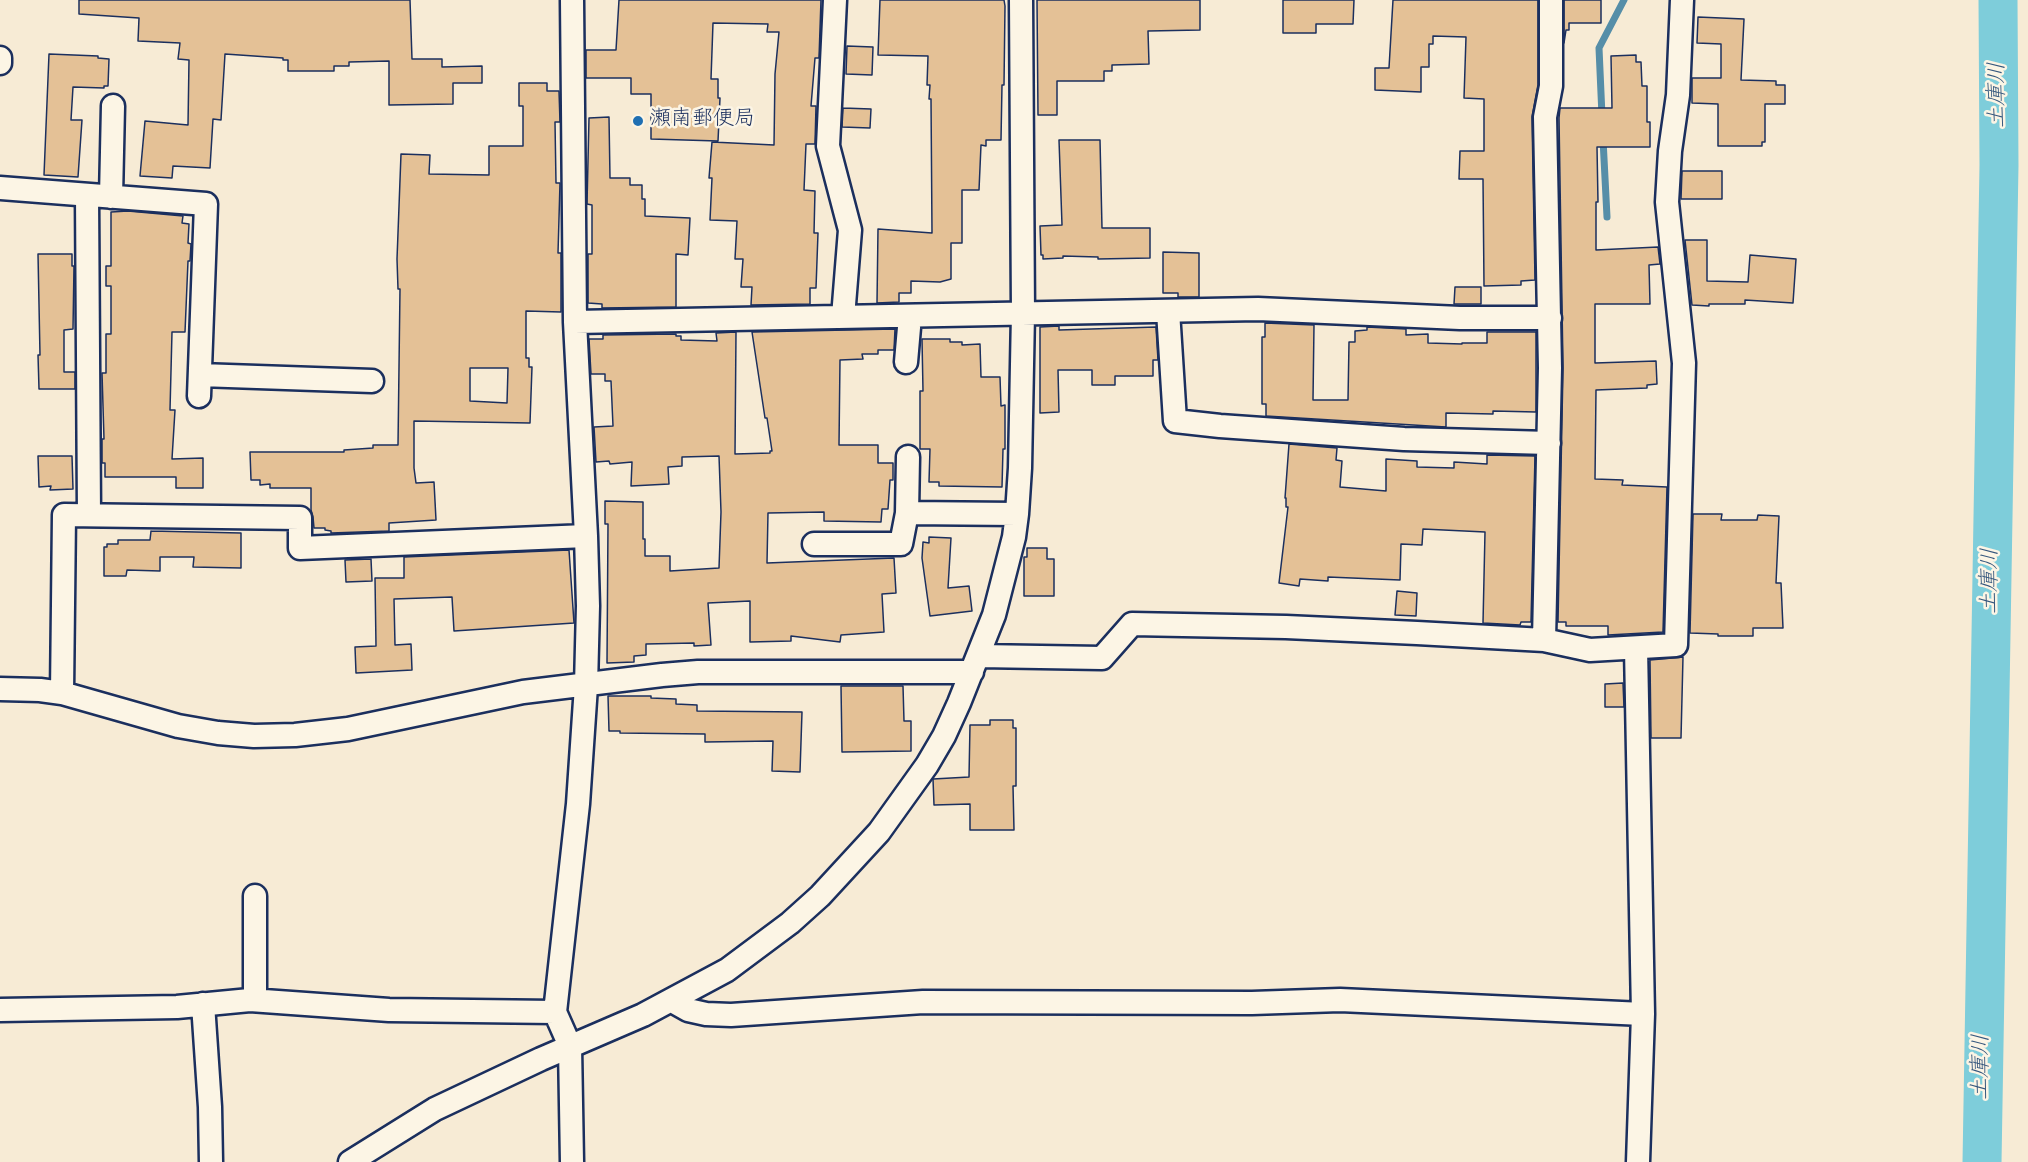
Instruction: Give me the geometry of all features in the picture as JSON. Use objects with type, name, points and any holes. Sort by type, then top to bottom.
[{"type":"street","points":[[572,0],[575,322],[588,606],[586,686],[578,804],[555,1012],[570,1046],[572,1162]]},
{"type":"street","points":[[835,0],[828,146],[850,230],[843,317]]},
{"type":"street","points":[[350,1162],[435,1109],[672,1001],[727,970],[790,923],[852,863],[886,823],[927,765],[944,736],[994,615],[1014,537],[1017,514],[1023,313],[1021,0]]},
{"type":"street","points":[[1544,640],[1550,318],[1545,117],[1551,86],[1551,0]]},
{"type":"street","points":[[0,689],[62,693],[178,726],[218,733],[254,736],[295,735],[348,729],[523,692],[698,672],[1102,658],[1132,624],[1286,627],[1544,640],[1590,650],[1676,645],[1684,363],[1667,202],[1670,151],[1678,95],[1682,0]]},
{"type":"street","points":[[0,58],[0,63]]},
{"type":"street","points":[[111,196],[113,106]]},
{"type":"street","points":[[0,188],[206,204],[200,386],[372,381]]},
{"type":"street","points":[[87,195],[89,515]]},
{"type":"street","points":[[575,322],[1294,310],[1460,318],[1550,318]]},
{"type":"street","points":[[1168,311],[1175,421],[1404,439],[1549,443]]},
{"type":"street","points":[[906,362],[910,316]]},
{"type":"street","points":[[814,544],[901,544],[907,513],[908,458]]},
{"type":"street","points":[[907,513],[1017,514]]},
{"type":"street","points":[[62,693],[64,515],[300,518],[300,548],[586,536]]},
{"type":"street","points":[[1636,648],[1643,1014],[1638,1162]]},
{"type":"street","points":[[255,896],[255,1000]]},
{"type":"street","points":[[0,1010],[114,1009],[255,1000],[389,1010],[555,1012]]},
{"type":"street","points":[[672,1001],[688,1010],[706,1014],[731,1015],[923,1002],[1252,1003],[1329,1000],[1643,1014]]},
{"type":"street","points":[[203,1004],[211,1162]]},
{"type":"building","points":[[79,0],[410,0],[412,59],[442,59],[442,67],[482,66],[482,83],[453,83],[453,104],[389,105],[389,61],[349,62],[349,66],[334,66],[334,71],[288,71],[288,60],[283,60],[283,58],[225,54],[221,120],[213,119],[210,168],[173,166],[172,178],[140,176],[145,121],[188,125],[189,60],[178,59],[180,43],[138,41],[139,18],[79,14]]},
{"type":"building","points":[[619,0],[821,0],[819,58],[815,58],[811,106],[816,106],[815,144],[806,144],[804,190],[815,191],[814,233],[818,233],[816,288],[810,288],[810,304],[751,305],[752,287],[741,287],[743,259],[735,259],[737,221],[710,220],[712,178],[709,178],[712,142],[774,145],[775,74],[779,32],[767,32],[768,24],[713,23],[711,79],[718,79],[718,98],[720,98],[718,141],[651,139],[651,94],[631,94],[631,78],[586,78],[586,50],[616,50]]},
{"type":"building","points":[[880,0],[1004,0],[1005,6],[1001,140],[986,140],[986,146],[981,145],[979,190],[962,190],[962,243],[951,243],[951,279],[940,282],[911,281],[911,293],[899,293],[899,302],[877,303],[878,229],[932,233],[931,99],[929,99],[930,85],[927,85],[928,56],[878,55]]},
{"type":"building","points":[[1037,0],[1200,0],[1200,30],[1148,31],[1149,64],[1112,65],[1112,71],[1104,71],[1104,81],[1057,81],[1057,115],[1038,115]]},
{"type":"building","points":[[1283,0],[1354,0],[1353,24],[1316,24],[1316,33],[1283,33]]},
{"type":"building","points":[[1393,0],[1538,0],[1538,85],[1532,117],[1535,280],[1521,281],[1521,285],[1484,286],[1483,179],[1459,179],[1460,151],[1484,151],[1484,99],[1464,98],[1466,37],[1433,36],[1433,44],[1429,44],[1429,67],[1421,67],[1421,92],[1375,90],[1375,68],[1389,68]]},
{"type":"building","points":[[1564,0],[1601,0],[1601,23],[1569,23],[1564,43]]},
{"type":"building","points":[[1698,17],[1744,19],[1741,80],[1776,81],[1776,85],[1785,85],[1785,104],[1765,104],[1765,142],[1762,142],[1762,146],[1718,146],[1718,104],[1692,103],[1692,78],[1721,78],[1721,44],[1697,43]]},
{"type":"building","points":[[847,46],[873,47],[872,75],[846,74]]},
{"type":"building","points":[[49,54],[98,56],[98,58],[109,59],[108,86],[104,88],[73,87],[71,120],[82,120],[78,177],[44,175]]},
{"type":"building","points":[[1636,55],[1636,62],[1641,62],[1642,86],[1647,86],[1650,147],[1597,147],[1596,250],[1658,247],[1660,264],[1649,265],[1650,304],[1595,304],[1595,363],[1656,361],[1657,384],[1647,385],[1647,388],[1596,390],[1595,479],[1623,480],[1622,485],[1667,487],[1663,632],[1608,635],[1608,626],[1566,626],[1566,622],[1558,622],[1563,368],[1559,118],[1560,108],[1612,108],[1611,56]]},
{"type":"building","points":[[519,83],[547,83],[547,91],[559,91],[560,122],[555,122],[556,183],[560,183],[558,253],[561,253],[561,312],[526,311],[526,358],[529,358],[529,367],[532,367],[530,423],[414,421],[416,483],[434,482],[436,520],[389,523],[389,531],[331,533],[325,528],[314,528],[311,488],[270,488],[270,484],[260,485],[260,480],[251,480],[250,452],[344,452],[344,450],[373,448],[373,445],[398,445],[400,289],[398,289],[397,259],[401,154],[430,155],[429,174],[489,175],[489,146],[523,146],[523,106],[519,106]],"holes":[[[470,368],[508,368],[507,403],[470,401]]]},
{"type":"building","points":[[843,108],[871,109],[870,128],[842,127]]},
{"type":"building","points":[[609,117],[610,178],[630,178],[630,185],[642,185],[645,216],[690,218],[688,255],[676,254],[676,307],[602,308],[602,304],[588,303],[588,254],[592,254],[592,205],[587,204],[589,118]]},
{"type":"building","points":[[1059,140],[1100,140],[1102,228],[1150,228],[1150,258],[1098,259],[1098,257],[1063,256],[1063,258],[1043,259],[1040,226],[1062,225]]},
{"type":"building","points":[[1682,171],[1722,171],[1722,199],[1681,199]]},
{"type":"building","points":[[128,211],[183,216],[182,223],[189,224],[188,243],[191,244],[190,261],[188,261],[185,332],[172,332],[170,410],[175,410],[172,459],[203,458],[203,488],[176,488],[176,477],[105,477],[105,463],[102,463],[102,439],[104,439],[102,373],[106,373],[106,334],[111,334],[111,286],[106,286],[106,266],[111,266],[111,212]]},
{"type":"building","points":[[1685,240],[1707,240],[1707,281],[1748,282],[1750,255],[1796,259],[1793,303],[1745,300],[1745,304],[1692,305]]},
{"type":"building","points":[[1163,252],[1199,253],[1199,297],[1178,297],[1178,293],[1163,293]]},
{"type":"building","points":[[38,254],[72,254],[72,266],[74,266],[73,329],[64,330],[64,372],[75,372],[75,389],[39,389]]},
{"type":"building","points":[[1455,287],[1481,287],[1481,304],[1454,304]]},
{"type":"building","points":[[1265,323],[1314,325],[1313,400],[1348,400],[1349,342],[1355,342],[1355,331],[1367,330],[1367,327],[1406,329],[1406,335],[1428,334],[1428,343],[1487,343],[1487,332],[1536,332],[1536,412],[1446,413],[1446,427],[1266,416],[1266,404],[1262,404],[1262,337],[1265,337]]},
{"type":"building","points":[[1059,326],[1059,330],[1156,327],[1158,360],[1153,360],[1153,376],[1115,376],[1115,385],[1092,385],[1092,370],[1058,370],[1059,412],[1040,413],[1040,327]]},
{"type":"building","points":[[895,329],[894,350],[878,350],[878,354],[862,354],[863,359],[840,360],[839,445],[878,445],[878,463],[893,463],[893,480],[890,480],[888,509],[882,509],[881,522],[824,521],[824,512],[768,513],[767,563],[894,558],[896,593],[882,594],[884,632],[841,635],[840,642],[791,636],[791,641],[750,642],[750,601],[708,603],[711,645],[646,644],[646,655],[634,656],[634,662],[607,663],[608,524],[605,524],[605,501],[643,502],[645,556],[670,556],[670,571],[719,568],[721,512],[719,456],[682,457],[682,466],[668,467],[669,484],[631,486],[632,462],[610,464],[609,461],[596,462],[594,427],[613,426],[611,381],[605,381],[605,374],[591,374],[589,339],[603,339],[603,335],[676,334],[676,336],[681,336],[681,340],[717,341],[716,333],[736,332],[735,454],[770,453],[772,451],[752,332]]},
{"type":"building","points":[[922,339],[950,339],[950,342],[962,342],[962,345],[980,344],[981,377],[1000,377],[1001,406],[1005,405],[1002,487],[939,486],[939,482],[929,482],[930,449],[920,449],[920,391],[923,391]]},
{"type":"building","points":[[1289,444],[1337,448],[1336,460],[1342,461],[1340,487],[1386,491],[1386,459],[1417,461],[1417,467],[1454,468],[1454,462],[1487,464],[1487,455],[1535,456],[1531,622],[1521,622],[1520,625],[1483,623],[1485,532],[1423,529],[1422,545],[1401,544],[1400,580],[1328,577],[1328,581],[1300,579],[1299,586],[1279,583],[1288,507],[1286,507],[1285,498]]},
{"type":"building","points":[[38,456],[72,456],[73,489],[50,490],[51,486],[39,487]]},
{"type":"building","points":[[1693,514],[1722,514],[1721,520],[1757,520],[1758,515],[1779,516],[1776,583],[1781,583],[1783,628],[1753,628],[1753,636],[1690,633]]},
{"type":"building","points":[[151,531],[241,533],[241,568],[193,567],[194,557],[160,557],[160,571],[127,570],[126,576],[104,576],[104,547],[107,547],[107,544],[118,544],[118,540],[150,540]]},
{"type":"building","points":[[929,537],[951,538],[948,588],[969,586],[972,611],[930,616],[922,558],[923,542],[929,543]]},
{"type":"building","points":[[1027,548],[1047,548],[1047,559],[1054,559],[1054,596],[1024,596],[1024,557],[1027,557]]},
{"type":"building","points":[[569,550],[574,623],[454,631],[452,597],[394,599],[395,645],[411,644],[412,670],[356,673],[355,647],[376,646],[375,578],[404,578],[404,557]]},
{"type":"building","points":[[371,559],[372,581],[346,582],[345,560]]},
{"type":"building","points":[[1397,591],[1417,593],[1416,616],[1395,615]]},
{"type":"building","points":[[1683,657],[1681,738],[1651,738],[1650,660]]},
{"type":"building","points":[[1623,683],[1624,707],[1605,707],[1605,684]]},
{"type":"building","points":[[841,686],[903,686],[904,721],[911,721],[911,751],[842,752]]},
{"type":"building","points":[[608,696],[651,696],[651,698],[676,699],[676,704],[697,705],[697,711],[802,712],[800,772],[772,771],[773,741],[705,742],[705,734],[609,731]]},
{"type":"building","points":[[990,720],[1013,720],[1013,728],[1016,728],[1016,786],[1013,786],[1014,830],[970,830],[970,804],[934,805],[933,779],[969,777],[970,725],[990,725]]},
{"type":"waterway","points":[[1602,116],[1599,48],[1624,0]]},
{"type":"waterway","name":"土庫川","points":[[1982,1162],[1999,165],[1998,0]]},
{"type":"waterway","points":[[1603,139],[1607,217]]},
{"type":"place","name":"瀬南郵便局","points":[[638,121]]}]
